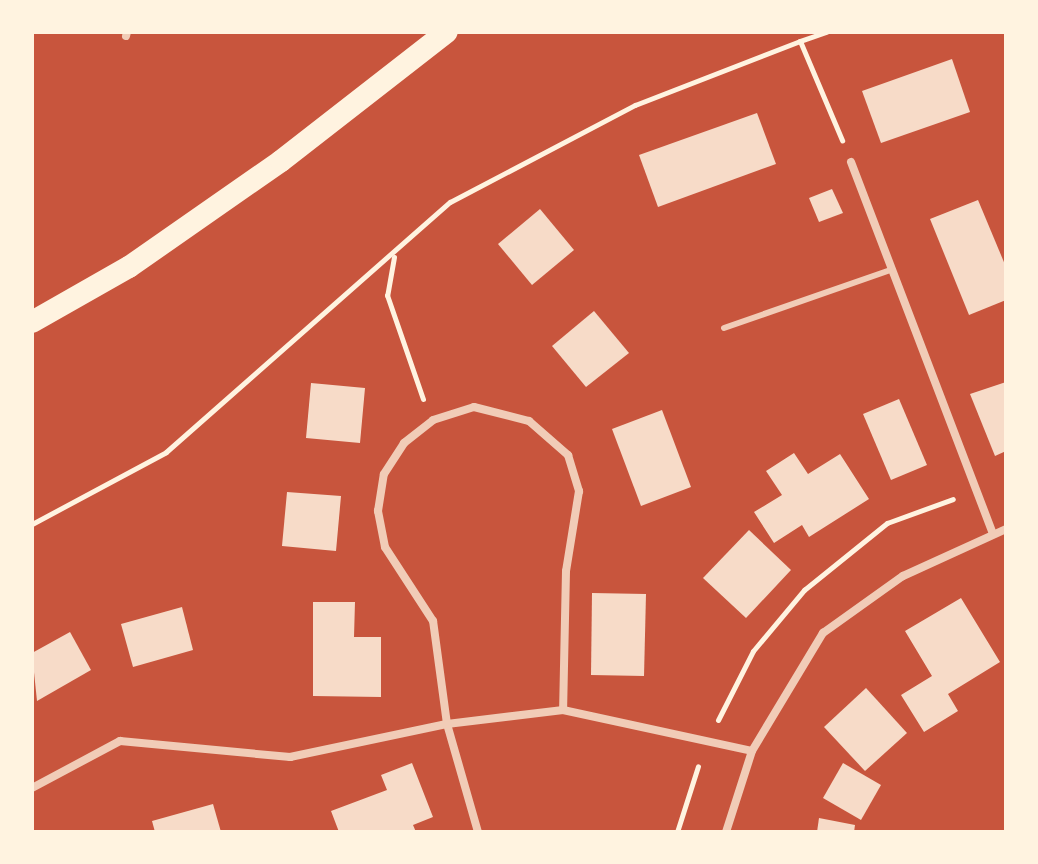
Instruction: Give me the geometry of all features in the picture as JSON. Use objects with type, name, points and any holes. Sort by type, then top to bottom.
[{"type":"highway","points":[[32,322],[129,267],[281,161],[447,32]]},
{"type":"street","points":[[851,162],[888,271],[993,534]]},
{"type":"street","points":[[478,832],[447,724],[433,621],[385,547],[378,511],[384,474],[404,443],[433,420],[474,407],[529,421],[568,455],[579,491],[566,571],[563,710]]},
{"type":"street","points":[[726,832],[752,751],[823,633],[903,576],[1006,529]]},
{"type":"street","points":[[32,788],[120,741],[290,757],[447,724],[563,710],[752,751]]},
{"type":"lane","points":[[724,328],[888,271]]},
{"type":"path","points":[[32,524],[166,452],[394,256],[450,202],[635,105],[826,32]]},
{"type":"path","points":[[800,41],[851,162]]},
{"type":"path","points":[[394,256],[387,295],[399,345],[433,420]]},
{"type":"building","points":[[952,59],[970,112],[881,143],[862,91]]},
{"type":"building","points":[[757,113],[776,164],[658,207],[639,155]]},
{"type":"building","points":[[832,189],[843,213],[819,222],[809,198]]},
{"type":"building","points":[[978,200],[1006,267],[1006,300],[969,315],[930,219]]},
{"type":"building","points":[[540,209],[574,250],[532,285],[498,244]]},
{"type":"building","points":[[594,311],[629,353],[586,387],[552,346]]},
{"type":"building","points":[[1006,382],[1006,451],[995,456],[970,394]]},
{"type":"building","points":[[311,383],[365,388],[360,443],[306,438]]},
{"type":"building","points":[[899,399],[927,465],[891,480],[863,414]]},
{"type":"building","points":[[662,410],[691,487],[641,506],[612,429]]},
{"type":"building","points":[[794,453],[808,474],[840,454],[869,499],[809,537],[802,525],[774,543],[754,512],[782,495],[766,471]]},
{"type":"building","points":[[287,492],[341,496],[336,551],[282,546]]},
{"type":"building","points":[[749,530],[791,570],[746,618],[703,578]]},
{"type":"building","points":[[592,593],[646,594],[644,676],[591,675]]},
{"type":"building","points":[[961,598],[1000,662],[948,694],[958,711],[924,732],[901,695],[932,676],[905,631]]},
{"type":"building","points":[[313,602],[355,602],[354,637],[381,637],[381,697],[313,696]]},
{"type":"building","points":[[182,607],[193,650],[133,667],[121,624]]},
{"type":"building","points":[[70,632],[91,670],[37,701],[32,653]]},
{"type":"building","points":[[866,688],[907,733],[865,771],[824,727]]},
{"type":"building","points":[[412,763],[433,817],[413,825],[416,832],[339,832],[331,811],[387,790],[381,775]]},
{"type":"building","points":[[843,763],[881,785],[861,820],[823,798]]},
{"type":"building","points":[[213,804],[221,832],[155,832],[152,821]]},
{"type":"building","points":[[819,818],[855,825],[854,832],[817,832]]}]
